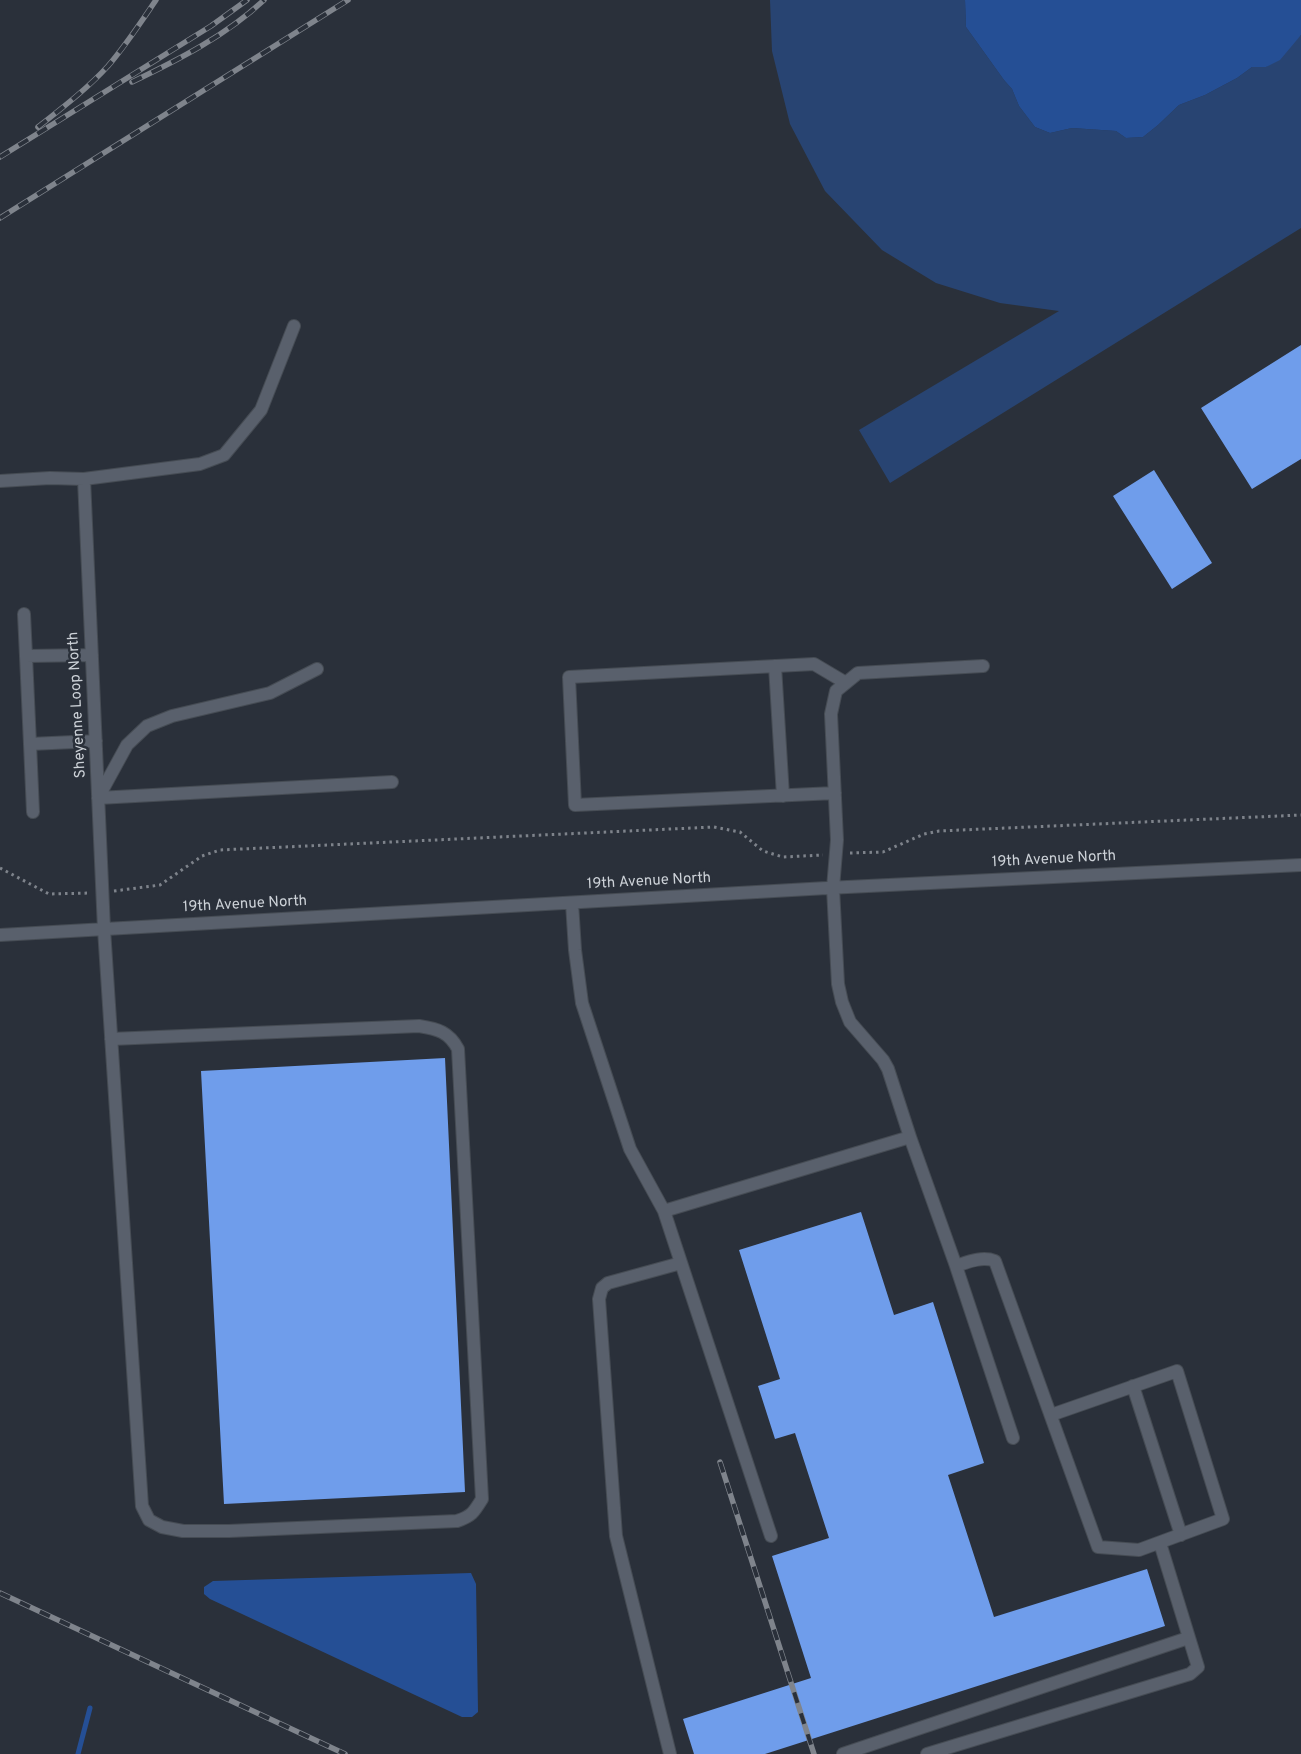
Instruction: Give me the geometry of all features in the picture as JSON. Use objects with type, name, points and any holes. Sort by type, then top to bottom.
[{"type":"street","points":[[0,481],[50,478],[84,479],[200,464],[224,455],[261,410],[294,326]]},
{"type":"street","name":"Sheyenne Loop North","points":[[84,479],[104,929],[111,1039],[142,1506],[149,1520],[162,1527],[183,1531],[229,1531],[457,1521],[469,1517],[476,1510],[482,1499],[458,1049],[453,1039],[437,1029],[419,1026],[111,1039]]},
{"type":"street","points":[[24,614],[33,812]]},
{"type":"street","points":[[26,656],[92,654]]},
{"type":"street","points":[[835,793],[575,805],[569,677],[814,664],[846,683]]},
{"type":"street","points":[[775,666],[784,796]]},
{"type":"street","points":[[983,666],[858,673],[836,690],[831,714],[837,840],[833,888],[838,984],[842,1002],[850,1022],[883,1060],[888,1069],[1013,1438]]},
{"type":"street","points":[[98,798],[127,745],[147,726],[172,716],[270,693],[317,669]]},
{"type":"street","points":[[30,744],[96,741]]},
{"type":"street","points":[[98,798],[392,782]]},
{"type":"street","name":"19th Avenue North","points":[[0,935],[833,888],[1301,865]]},
{"type":"street","points":[[572,903],[575,950],[582,1003],[630,1149],[664,1211],[771,1536]]},
{"type":"street","points":[[664,1211],[910,1137]]},
{"type":"street","points":[[956,1266],[979,1259],[994,1261],[1098,1547],[1139,1550],[1224,1520],[1177,1371],[1051,1415]]},
{"type":"street","points":[[670,1754],[616,1536],[599,1299],[602,1288],[608,1283],[681,1263]]},
{"type":"street","points":[[1133,1386],[1181,1535]]},
{"type":"street","points":[[927,1754],[1190,1674],[1198,1667],[1160,1543]]},
{"type":"street","points":[[843,1754],[1188,1638]]},
{"type":"path","points":[[0,868],[49,894],[103,892],[160,886],[202,856],[220,850],[714,826],[740,832],[763,852],[783,856],[883,852],[924,834],[939,831],[1301,815]]},
{"type":"shaded area","points":[[770,0],[965,0],[966,27],[1012,89],[1019,106],[1035,127],[1050,133],[1072,128],[1116,131],[1126,138],[1143,137],[1179,105],[1205,95],[1237,78],[1252,67],[1266,67],[1301,35],[1301,228],[890,483],[859,430],[1059,311],[1000,303],[936,283],[882,250],[825,191],[790,124],[772,51]]},
{"type":"shaded area","points":[[965,0],[1301,0],[1301,35],[1280,60],[1266,67],[1252,67],[1237,78],[1205,95],[1179,105],[1143,137],[1126,138],[1116,131],[1072,128],[1050,133],[1035,127],[1019,106],[1012,89],[966,27]]},
{"type":"shaded area","points":[[471,1573],[476,1584],[478,1712],[472,1717],[462,1717],[210,1599],[204,1594],[204,1587],[213,1581]]},
{"type":"building","points":[[1301,345],[1301,459],[1252,489],[1201,408]]},
{"type":"building","points":[[1154,470],[1212,563],[1172,589],[1113,496]]},
{"type":"building","points":[[445,1058],[465,1492],[224,1504],[201,1071]]},
{"type":"building","points":[[861,1212],[894,1315],[933,1302],[984,1463],[948,1475],[994,1617],[1147,1569],[1165,1626],[765,1754],[694,1754],[683,1719],[811,1678],[772,1556],[829,1538],[795,1433],[775,1439],[758,1386],[780,1379],[739,1250]]},
{"type":"waterway","points":[[78,1754],[90,1708]]},
{"type":"railway","points":[[38,127],[83,90],[108,66],[156,0]]},
{"type":"railway","points":[[0,157],[211,26],[247,0]]},
{"type":"railway","points":[[132,82],[184,56],[218,36],[250,13],[264,0]]},
{"type":"railway","points":[[0,218],[348,0]]},
{"type":"railway","points":[[720,1462],[814,1754]]},
{"type":"railway","points":[[0,1593],[345,1754]]}]
